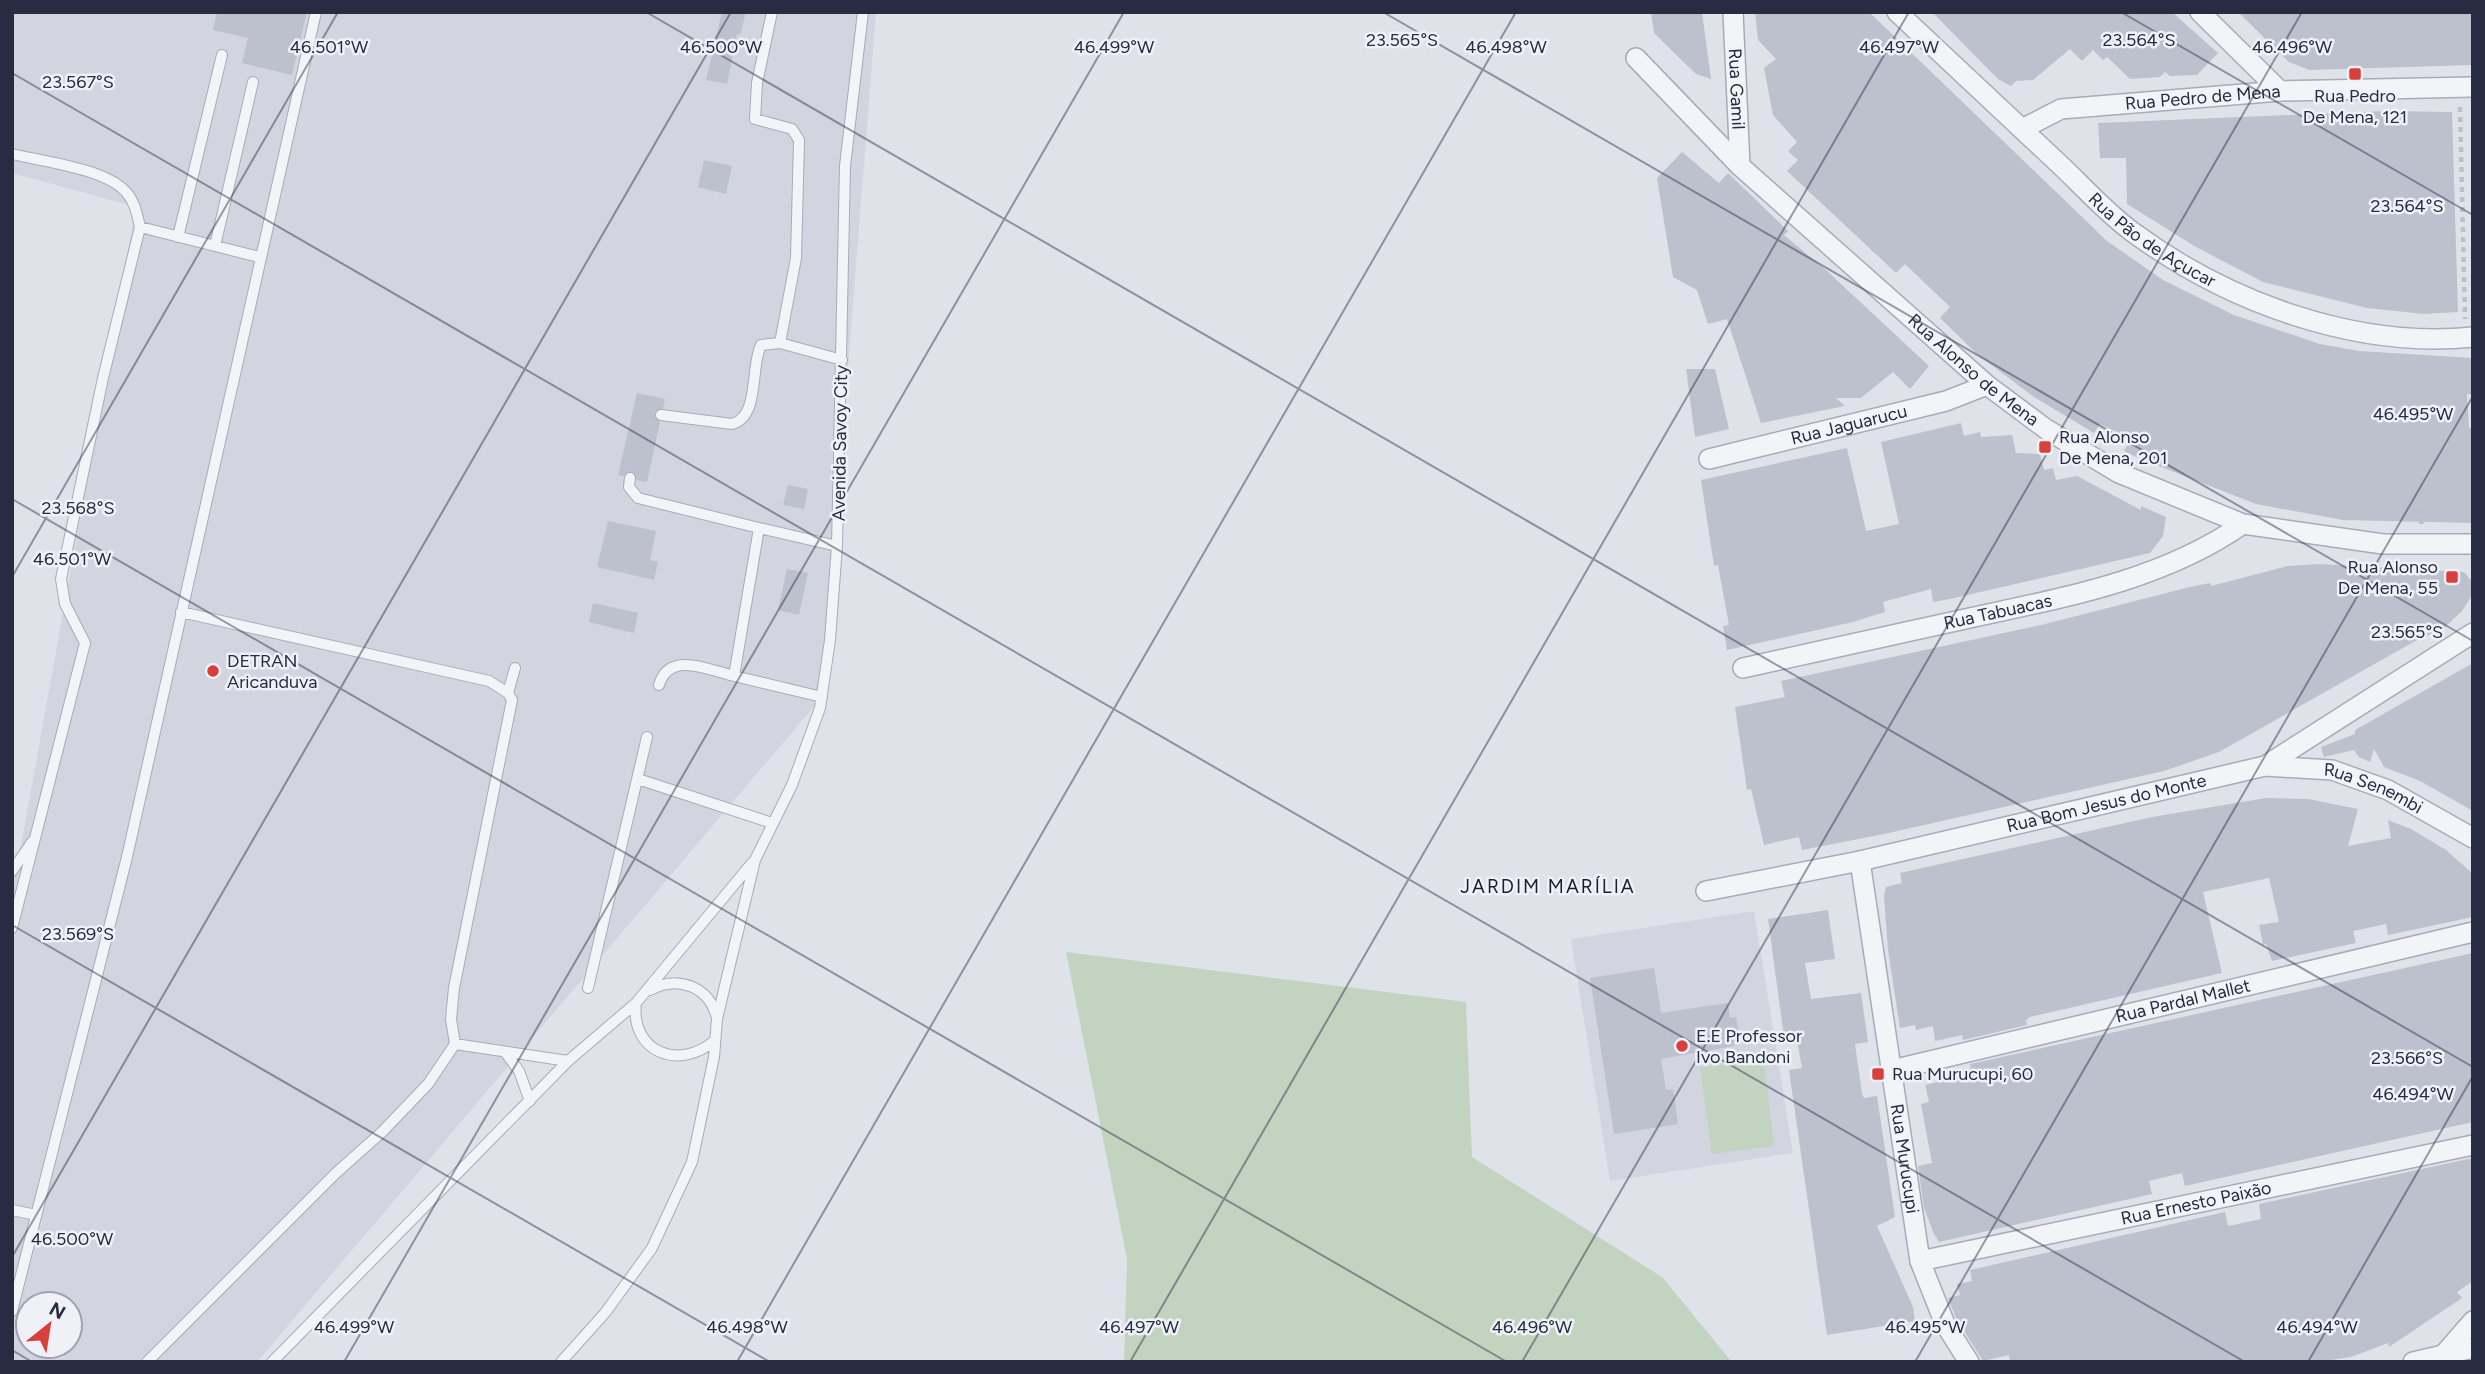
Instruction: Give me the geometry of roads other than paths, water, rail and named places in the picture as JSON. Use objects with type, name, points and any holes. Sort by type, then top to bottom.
[{"type":"street","name":"Rua Gamil","points":[[1733,12],[1740,166]]},
{"type":"street","name":"Rua Pão de Açucar","points":[[1897,12],[2132,232],[2179,264],[2224,288],[2318,320],[2365,332],[2426,339],[2469,337]]},
{"type":"street","points":[[2200,12],[2280,91]]},
{"type":"street","name":"Rua Alonso de Mena","points":[[1636,58],[1740,166],[1987,385],[2046,429],[2119,472],[2243,524],[2383,544],[2420,547],[2473,544]]},
{"type":"street","name":"Rua Pedro de Mena","points":[[2022,129],[2061,108],[2280,91],[2467,88]]},
{"type":"street","name":"Rua Jaguarucu","points":[[1709,459],[1946,401],[1987,385]]},
{"type":"street","name":"Rua Tabuacas","points":[[1743,668],[2077,595],[2169,566],[2218,541],[2243,524]]},
{"type":"street","name":"Rua Bom Jesus do Monte","points":[[1706,891],[1860,861],[2265,766],[2473,633]]},
{"type":"street","name":"Rua Senembi","points":[[2265,766],[2332,770],[2388,790],[2473,838]]},
{"type":"street","name":"Rua Murucupi","points":[[1860,861],[1920,1261],[1945,1324],[1969,1362]]},
{"type":"street","name":"Rua Pardal Mallet","points":[[1892,1070],[2473,932]]},
{"type":"street","name":"Rua Ernesto Paixão","points":[[1920,1261],[2473,1145]]},
{"type":"street","points":[[2446,1352],[2473,1321]]},
{"type":"street","points":[[2413,1362],[2446,1352],[2473,1348]]},
{"type":"lane","points":[[12,1311],[116,906],[259,257],[316,12]]},
{"type":"lane","points":[[772,12],[757,83],[755,119],[792,129],[799,140],[796,258],[780,343]]},
{"type":"lane","name":"Avenida Savoy City","points":[[755,860],[792,785],[821,696],[830,640],[837,546],[845,166],[863,12]]},
{"type":"lane","points":[[178,237],[222,55]]},
{"type":"lane","points":[[215,246],[253,82]]},
{"type":"lane","points":[[12,154],[74,168],[125,190],[136,207],[140,227],[103,378],[61,579],[65,604],[85,643],[34,839],[25,887],[12,928]]},
{"type":"lane","points":[[140,227],[259,257]]},
{"type":"lane","points":[[661,415],[732,425],[739,423],[748,411],[761,345],[780,343],[842,360]]},
{"type":"lane","points":[[630,478],[629,487],[638,498],[837,546]]},
{"type":"lane","points":[[734,676],[759,528]]},
{"type":"lane","points":[[148,1360],[336,1173],[382,1132],[428,1084],[455,1044],[450,1008],[508,735],[512,700],[508,693],[489,681],[181,612]]},
{"type":"lane","points":[[659,685],[666,670],[688,664],[821,696]]},
{"type":"lane","points":[[508,693],[515,668]]},
{"type":"lane","points":[[588,988],[647,737]]},
{"type":"lane","points":[[638,779],[772,823]]},
{"type":"lane","points":[[12,871],[34,839]]},
{"type":"lane","points":[[714,1041],[706,1048],[684,1056],[662,1053],[644,1040],[634,1019],[639,999],[755,860]]},
{"type":"lane","points":[[561,1362],[605,1313],[652,1248],[692,1162],[714,1057],[717,1019],[755,860]]},
{"type":"lane","points":[[12,904],[25,887]]},
{"type":"lane","points":[[272,1362],[568,1061],[639,999],[661,985],[688,985],[710,1001],[717,1019]]},
{"type":"lane","points":[[455,1044],[568,1061]]},
{"type":"lane","points":[[506,1053],[519,1071],[530,1101]]},
{"type":"lane","points":[[12,1210],[36,1215]]},
{"type":"place","name":"Rua Pedro De Mena, 121","points":[[2355,74]]},
{"type":"place","name":"Rua Alonso De Mena, 201","points":[[2045,447]]},
{"type":"place","name":"Rua Alonso De Mena, 55","points":[[2452,577]]},
{"type":"place","name":"DETRAN Aricanduva","points":[[213,671]]},
{"type":"place","name":"E.E Professor Ivo Bandoni","points":[[1682,1046]]},
{"type":"place","name":"Rua Murucupi, 60","points":[[1878,1074]]},
{"type":"district","name":"JARDIM MARÍLIA","points":[[1548,886]]}]
